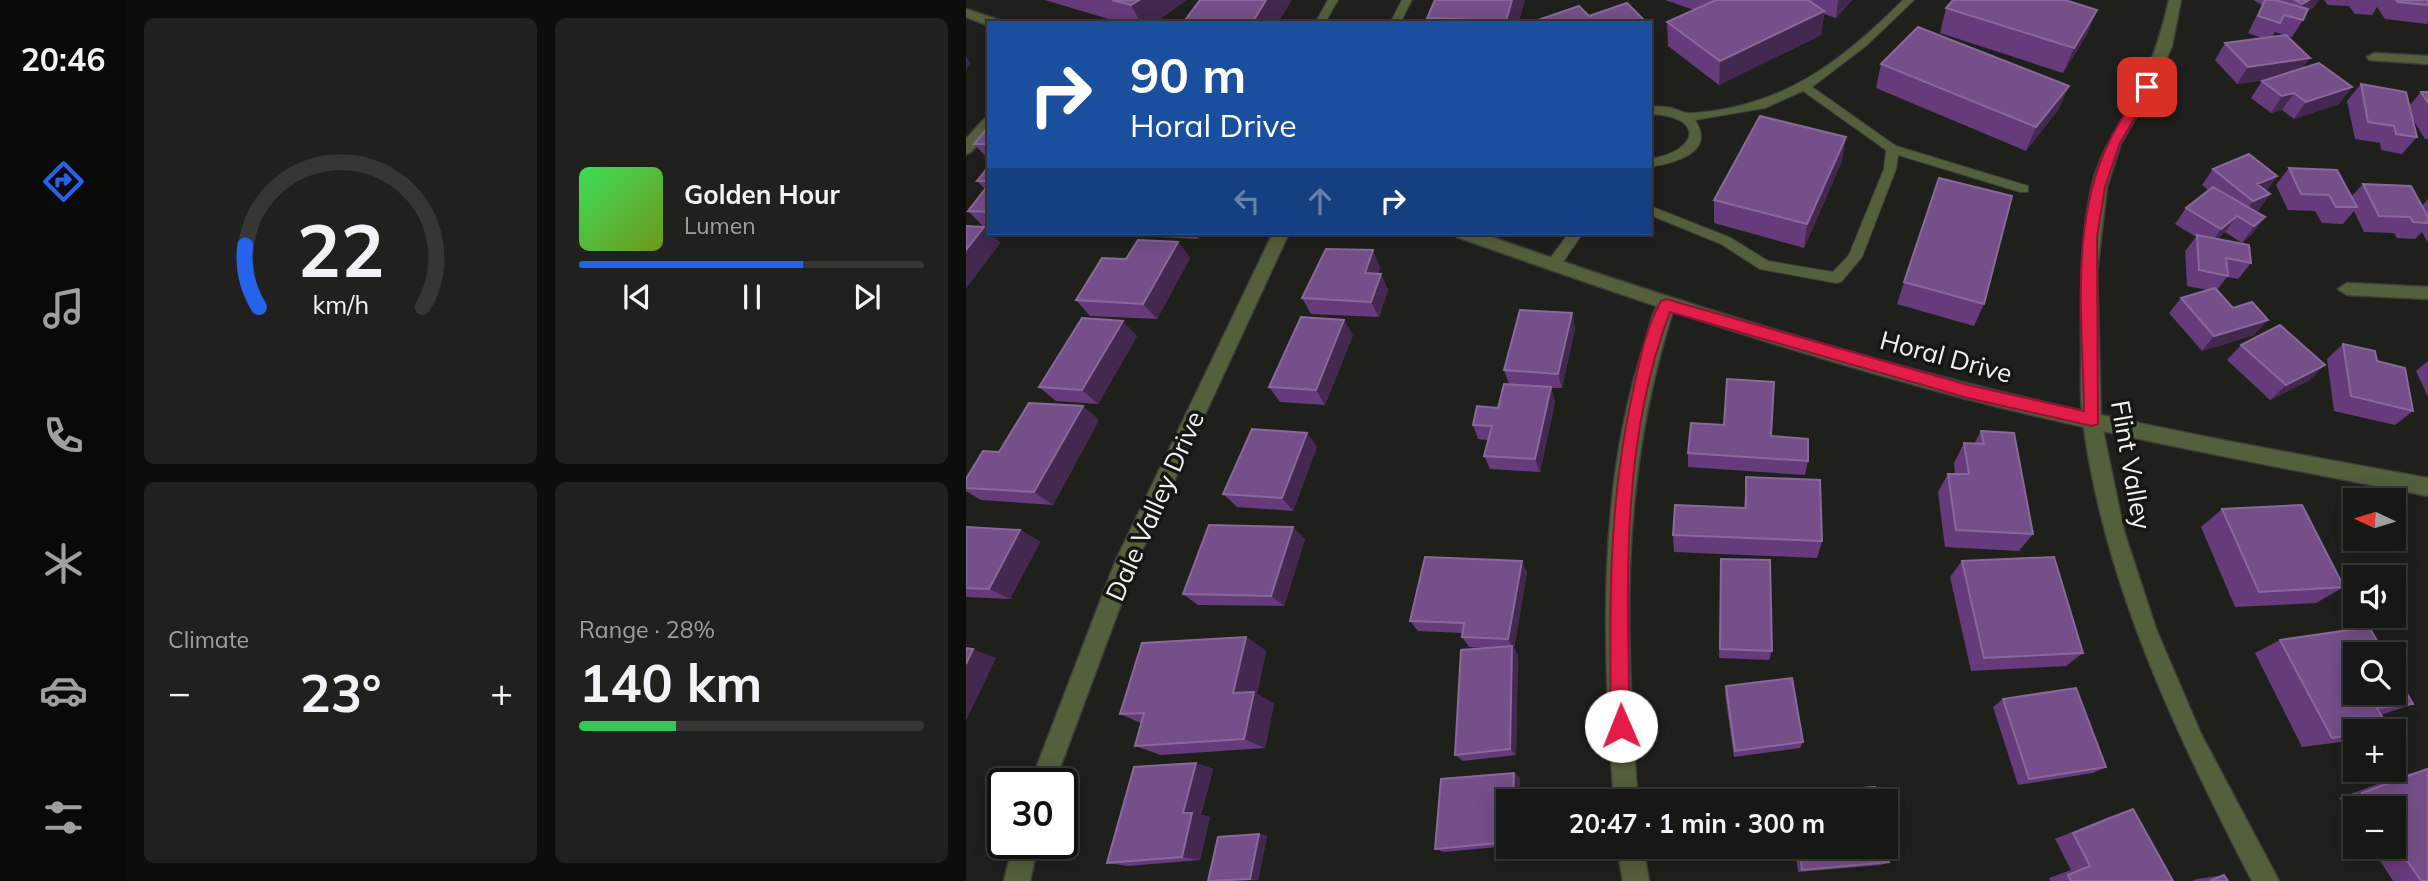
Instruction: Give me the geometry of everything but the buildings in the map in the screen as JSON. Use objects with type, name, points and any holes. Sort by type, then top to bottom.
[{"type":"street","name":"Flint Valley","points":[[2175,0],[2165,46],[2147,87],[2114,143],[2099,187],[2091,237],[2092,419],[2114,531],[2145,629],[2193,742],[2266,881]]},
{"type":"street","points":[[966,13],[988,21]]},
{"type":"street","points":[[2374,57],[2428,60]]},
{"type":"street","points":[[966,149],[987,124]]},
{"type":"street","name":"Dale Valley Drive","points":[[1047,768],[1127,560],[1280,235]]},
{"type":"street","name":"Horal Drive","points":[[1469,235],[1666,305],[1944,385],[2185,441],[2428,487]]},
{"type":"street","points":[[2347,289],[2428,293]]},
{"type":"street","points":[[1625,789],[1621,750],[1618,578],[1632,428],[1653,338],[1666,305]]},
{"type":"street","points":[[1017,881],[1022,859]]},
{"type":"street","points":[[1632,859],[1636,881]]},
{"type":"lane","points":[[1321,21],[1333,0]]},
{"type":"lane","points":[[1396,21],[1407,0]]},
{"type":"lane","points":[[1687,118],[1771,102],[1815,78],[1886,23],[1909,0]]},
{"type":"lane","points":[[1802,85],[1892,149],[2024,188]]},
{"type":"lane","points":[[1652,110],[1675,112],[1687,118],[1695,127],[1697,138],[1692,148],[1667,162],[1652,163]]},
{"type":"lane","points":[[1652,211],[1726,241],[1765,265],[1836,278],[1855,257],[1890,169],[1892,149]]},
{"type":"lane","points":[[1553,264],[1575,235]]},
{"type":"route","points":[[1621,726],[1618,578],[1632,428],[1653,338],[1666,305],[1859,362],[1968,391],[2092,419],[2091,237],[2099,187],[2114,143],[2147,87]]}]
